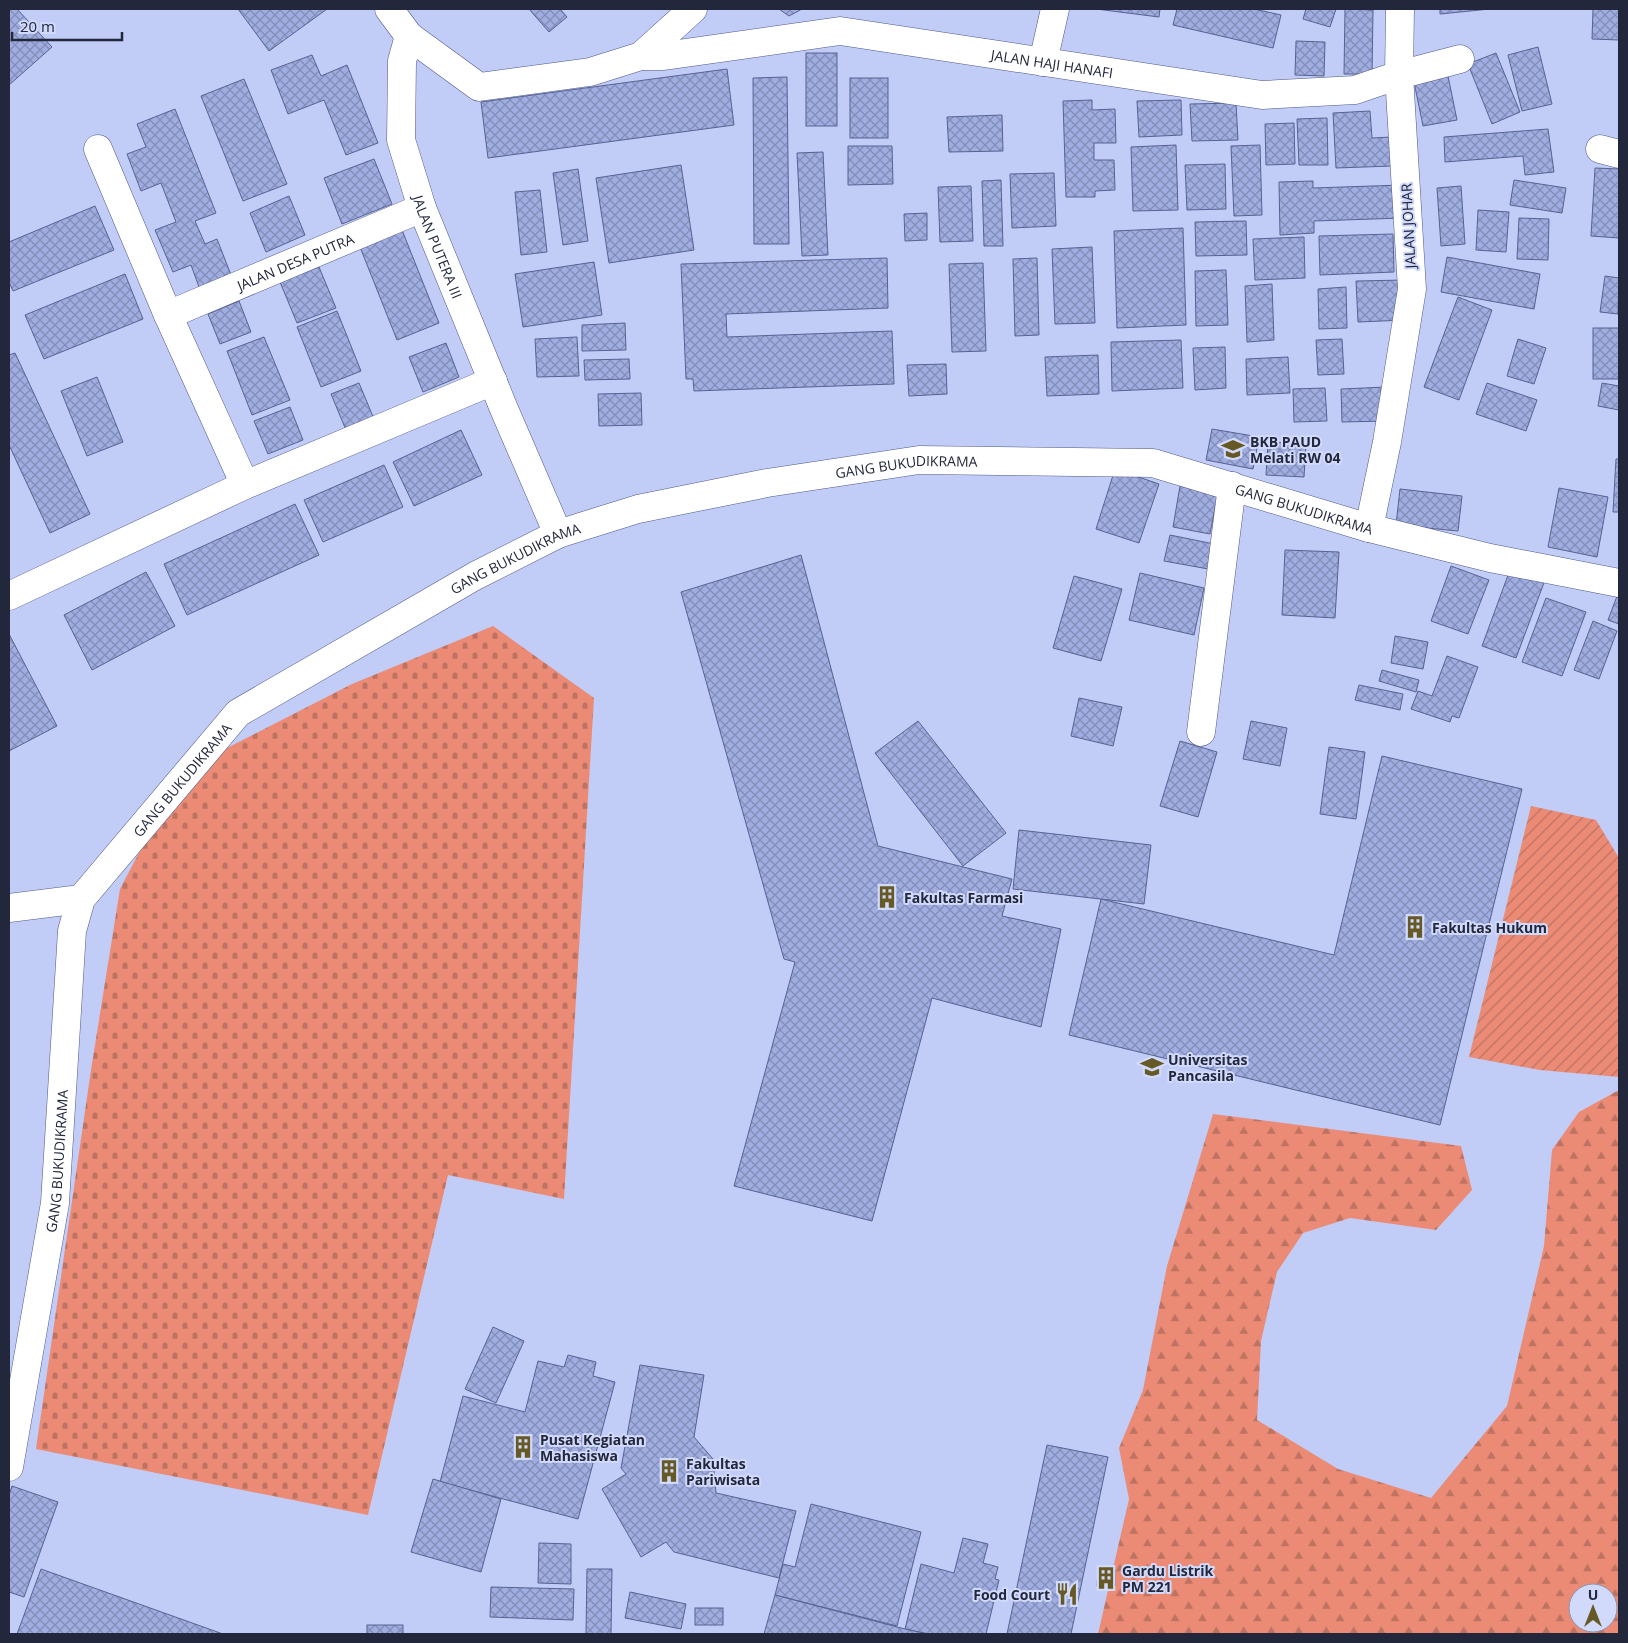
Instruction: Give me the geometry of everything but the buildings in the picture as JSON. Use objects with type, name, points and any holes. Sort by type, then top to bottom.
[{"type":"street","points":[[389,9],[409,36],[479,87],[590,72],[641,56],[693,9]]},
{"type":"street","points":[[1043,62],[1055,9]]},
{"type":"street","name":"JALAN JOHAR","points":[[1369,528],[1387,442],[1412,289],[1399,75],[1400,9]]},
{"type":"street","name":"JALAN HAJI HANAFI","points":[[641,56],[664,56],[840,31],[1262,95],[1355,90],[1399,75],[1460,59]]},
{"type":"street","name":"JALAN PUTERA III","points":[[409,36],[402,61],[401,140],[422,208],[544,505],[558,534]]},
{"type":"street","points":[[98,149],[168,315],[245,485]]},
{"type":"street","name":"JALAN DESA PUTRA","points":[[168,315],[422,208]]},
{"type":"street","points":[[12,587],[245,485],[493,381]]},
{"type":"street","name":"GANG BUKUDIKRAMA","points":[[9,1466],[55,1203],[72,931],[81,899],[238,713],[474,576],[558,534],[638,509],[767,483],[920,460],[1153,463],[1369,528],[1490,558],[1619,583]]},
{"type":"street","points":[[1201,732],[1232,486]]},
{"type":"street","points":[[9,908],[81,899]]},
{"type":"green space","points":[[493,626],[594,698],[564,1199],[448,1175],[368,1515],[36,1449],[91,1070],[120,889],[142,847],[225,749],[352,684]]},
{"type":"green space","points":[[1531,806],[1596,820],[1619,858],[1619,1077],[1540,1070],[1469,1057]]},
{"type":"green space","points":[[1619,1090],[1619,1634],[1098,1634],[1129,1499],[1119,1448],[1143,1390],[1167,1266],[1213,1114],[1461,1146],[1472,1190],[1436,1230],[1350,1218],[1303,1233],[1277,1272],[1261,1341],[1257,1420],[1338,1469],[1431,1498],[1507,1406],[1544,1246],[1552,1150],[1579,1112]]},
{"type":"place","name":"BKB PAUD Melati RW 04","points":[[1233,449]]},
{"type":"place","name":"Fakultas Farmasi","points":[[887,897]]},
{"type":"place","name":"Fakultas Hukum","points":[[1415,927]]},
{"type":"place","name":"Universitas Pancasila","points":[[1152,1067]]},
{"type":"place","name":"Pusat Kegiatan Mahasiswa","points":[[523,1447]]},
{"type":"place","name":"Fakultas Pariwisata","points":[[669,1471]]},
{"type":"place","name":"Gardu Listrik PM 221","points":[[1106,1578]]},
{"type":"place","name":"Food Court","points":[[1067,1594]]}]
